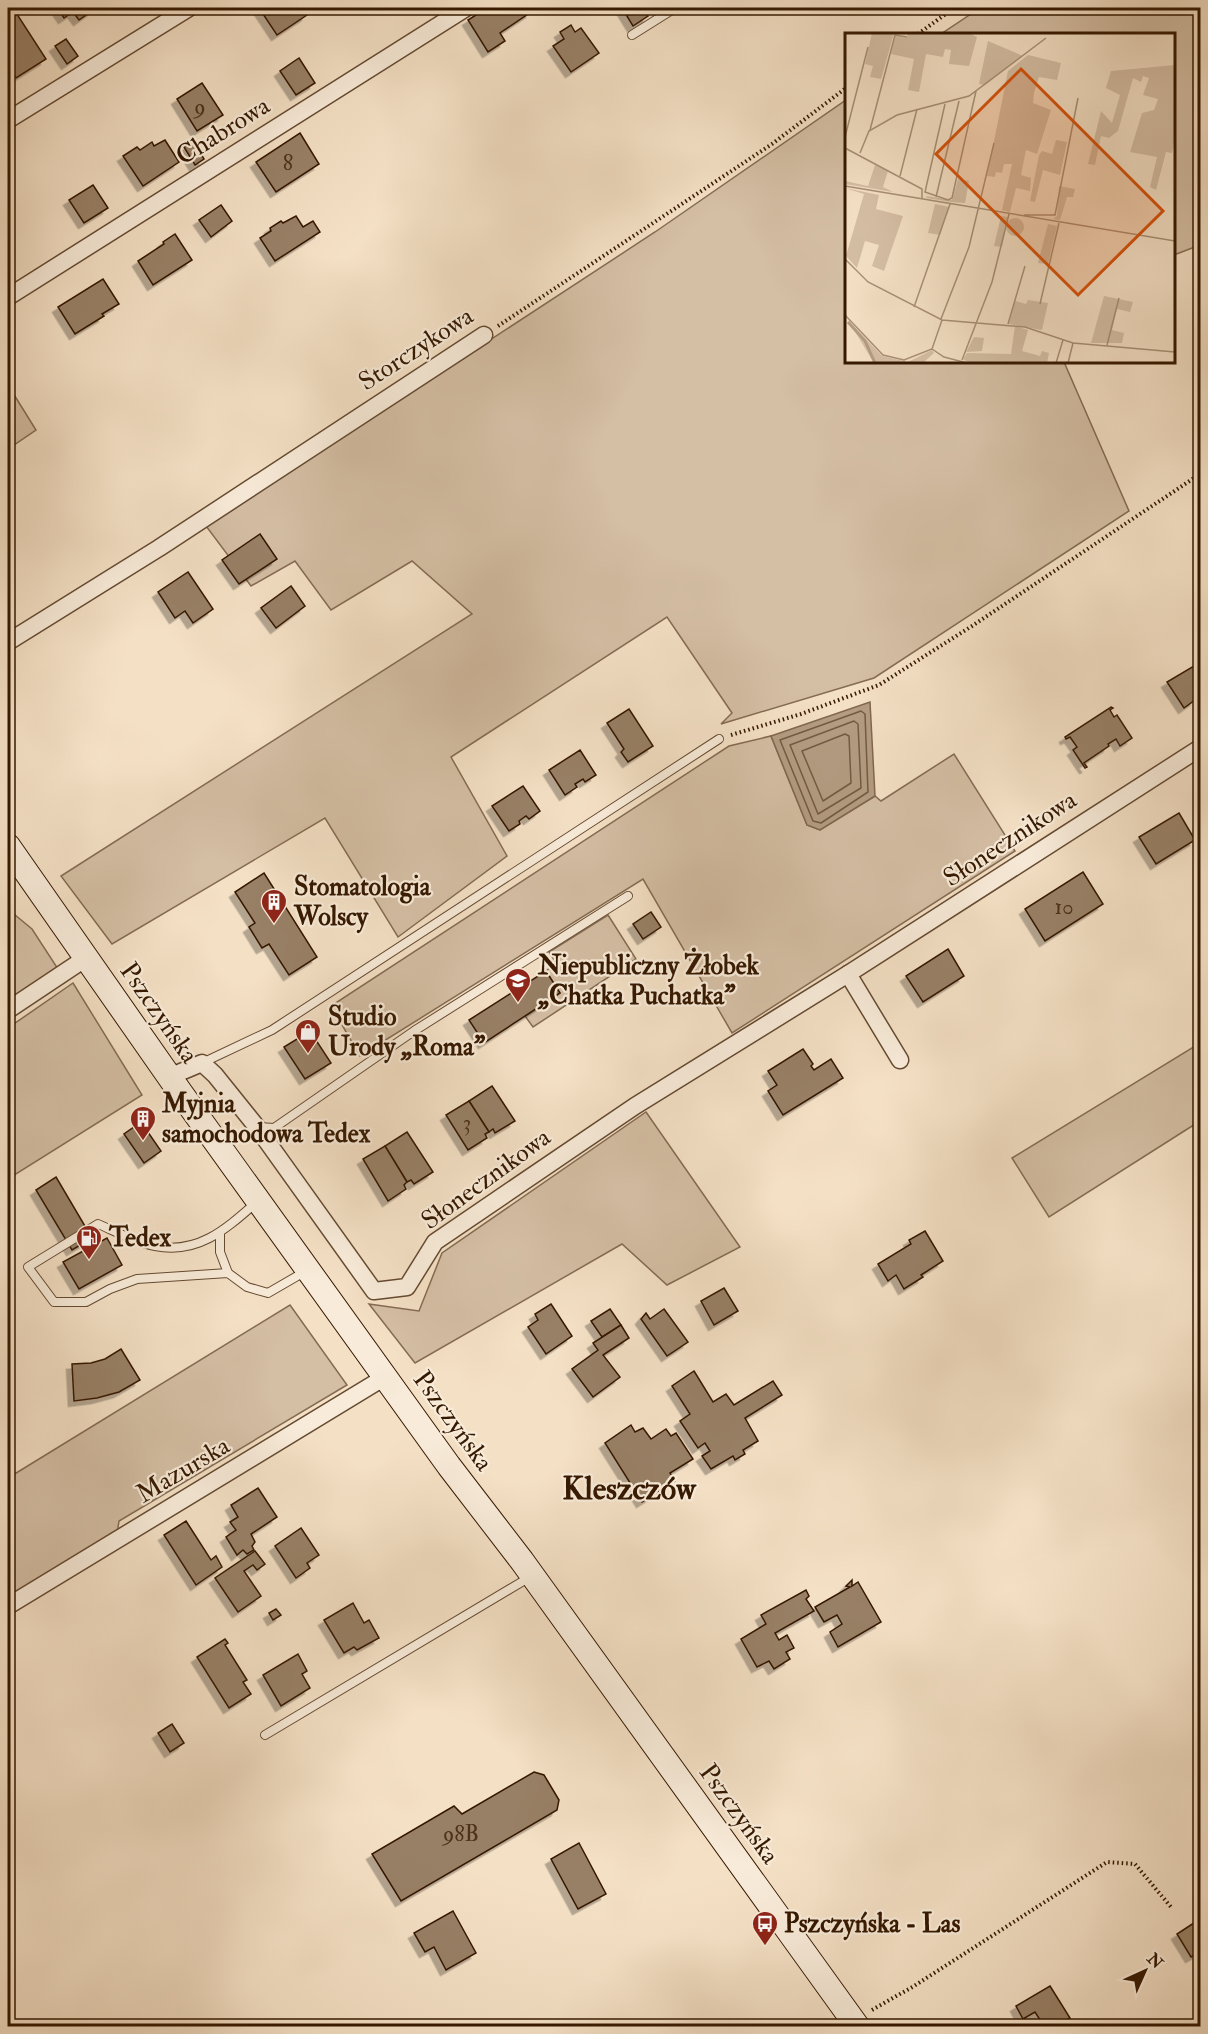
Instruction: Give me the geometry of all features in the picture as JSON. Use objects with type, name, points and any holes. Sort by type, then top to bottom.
[{"type":"main road","name":"Pszczyńska","points":[[8,846],[258,1201],[449,1466],[532,1575],[856,2025]]},
{"type":"street","points":[[8,120],[189,8]]},
{"type":"street","name":"Chabrowa","points":[[8,297],[466,8]]},
{"type":"street","name":"Storczykowa","points":[[8,642],[159,548],[484,335]]},
{"type":"street","name":"Słonecznikowa","points":[[202,1063],[215,1075],[256,1126],[374,1291],[407,1287],[435,1242],[635,1106],[848,974],[1200,748]]},
{"type":"street","points":[[8,1010],[86,958]]},
{"type":"street","points":[[848,974],[900,1060]]},
{"type":"street","points":[[169,1077],[202,1063]]},
{"type":"street","name":"Mazurska","points":[[8,1606],[385,1377]]},
{"type":"lane","points":[[632,35],[675,8]]},
{"type":"lane","points":[[202,1063],[272,1030],[719,739]]},
{"type":"lane","points":[[256,1126],[264,1129],[274,1128],[414,1031],[628,896]]},
{"type":"lane","points":[[228,1273],[137,1279],[110,1289],[86,1302],[54,1302],[28,1267],[98,1224],[155,1246],[189,1246],[220,1234],[258,1201]]},
{"type":"lane","points":[[220,1234],[220,1252],[228,1273],[247,1287],[268,1293],[308,1270]]},
{"type":"lane","points":[[265,1735],[532,1575]]},
{"type":"path","points":[[919,33],[954,8]]},
{"type":"path","name":"Storczykowa","points":[[484,335],[772,144],[845,89]]},
{"type":"path","points":[[719,739],[801,714],[879,685],[1200,474]]},
{"type":"path","points":[[856,2025],[872,2010],[914,1986],[1107,1862],[1135,1864],[1171,1907]]},
{"type":"shaded area","points":[[980,8],[1200,8],[1200,245],[1175,255],[1175,33],[942,33]]},
{"type":"shaded area","points":[[845,101],[845,363],[1064,363],[1129,511],[874,678],[721,724],[732,713],[667,617],[451,757],[507,856],[398,937],[325,818],[112,944],[61,876],[472,614],[412,561],[331,610],[295,561],[251,586],[206,526],[655,232]]},
{"type":"shaded area","points":[[8,385],[36,430],[8,449]]},
{"type":"shaded area","points":[[771,736],[807,825],[820,830],[875,796],[881,801],[954,754],[1015,851],[732,1033],[643,879],[360,1056],[331,1006],[729,746]]},
{"type":"shaded area","points":[[8,911],[32,929],[58,969],[8,1003]]},
{"type":"shaded area","points":[[608,915],[636,959],[533,1027],[525,1016],[560,993],[546,971],[556,963],[549,952]]},
{"type":"shaded area","points":[[73,983],[142,1095],[8,1179],[8,1028]]},
{"type":"shaded area","points":[[1200,1043],[1200,1121],[1049,1217],[1012,1158]]},
{"type":"shaded area","points":[[646,1112],[740,1247],[667,1285],[622,1244],[415,1363],[369,1304],[419,1311],[442,1253]]},
{"type":"shaded area","points":[[290,1305],[347,1385],[119,1521],[116,1540],[10,1596],[8,1592],[8,1478]]},
{"type":"water","points":[[870,702],[875,796],[820,830],[807,825],[771,736]]},
{"type":"building","points":[[8,8],[13,8],[46,59],[16,78],[8,64]]},
{"type":"building","points":[[57,8],[92,8],[93,10],[79,20],[73,12],[64,18]]},
{"type":"building","points":[[259,8],[305,8],[307,15],[277,35]]},
{"type":"building","points":[[487,8],[528,8],[531,12],[500,33],[505,41],[488,52],[468,20]]},
{"type":"building","points":[[622,8],[643,8],[648,16],[633,26]]},
{"type":"building","points":[[571,25],[575,32],[581,28],[599,53],[571,72],[553,46],[564,39],[560,32]]},
{"type":"building","points":[[66,39],[78,56],[67,64],[55,46]]},
{"type":"building","points":[[299,58],[315,83],[296,95],[280,71]]},
{"type":"building","points":[[202,83],[223,115],[197,131],[177,99]]},
{"type":"building","points":[[300,133],[319,164],[276,192],[256,162]]},
{"type":"building","points":[[165,140],[179,162],[143,186],[123,156],[137,147],[140,150],[152,142],[154,146]]},
{"type":"building","points":[[194,142],[204,159],[195,165],[184,147]]},
{"type":"building","points":[[93,185],[108,208],[84,223],[69,200]]},
{"type":"building","points":[[221,205],[232,221],[211,237],[199,220]]},
{"type":"building","points":[[296,216],[303,227],[313,221],[320,232],[275,261],[260,238],[281,221],[283,223]]},
{"type":"building","points":[[175,234],[192,260],[153,285],[138,261]]},
{"type":"building","points":[[103,279],[119,304],[75,334],[58,307]]},
{"type":"building","points":[[260,534],[277,559],[239,584],[222,560]]},
{"type":"building","points":[[188,572],[213,609],[193,623],[185,611],[175,618],[158,592]]},
{"type":"building","points":[[291,586],[305,606],[276,628],[261,608]]},
{"type":"building","points":[[1199,663],[1200,693],[1184,708],[1167,682]]},
{"type":"building","points":[[1111,707],[1113,708],[1110,710],[1114,717],[1117,715],[1132,738],[1120,746],[1116,739],[1108,744],[1109,746],[1084,763],[1087,767],[1085,768],[1073,750],[1077,747],[1070,737],[1066,739],[1065,737]]},
{"type":"building","points":[[629,709],[653,746],[628,762],[621,752],[624,749],[607,723]]},
{"type":"building","points":[[580,750],[596,775],[585,782],[583,779],[575,784],[577,787],[565,795],[549,770]]},
{"type":"building","points":[[523,786],[540,811],[529,819],[526,816],[519,821],[520,824],[509,831],[492,806]]},
{"type":"building","points":[[1179,813],[1195,840],[1156,864],[1139,837]]},
{"type":"building","points":[[1083,872],[1103,904],[1045,941],[1025,909]]},
{"type":"building","name":"Stomatologia Wolscy","points":[[264,873],[317,957],[289,975],[269,944],[262,948],[249,927],[255,923],[235,892]]},
{"type":"building","points":[[651,912],[661,927],[643,939],[633,924]]},
{"type":"building","points":[[948,949],[964,976],[923,1002],[906,976]]},
{"type":"building","name":"Niepubliczny Żłobek „Chatka Puchatka”","points":[[546,971],[560,993],[484,1043],[469,1020]]},
{"type":"building","name":"Studio Urody „Roma”","points":[[310,1031],[331,1063],[305,1079],[284,1047]]},
{"type":"building","points":[[803,1049],[813,1064],[811,1066],[814,1070],[831,1059],[843,1078],[783,1115],[768,1091],[777,1085],[768,1071]]},
{"type":"building","points":[[492,1086],[515,1121],[495,1133],[493,1129],[489,1132],[469,1101]]},
{"type":"building","points":[[469,1101],[489,1132],[485,1134],[487,1138],[468,1150],[446,1115]]},
{"type":"building","name":"Myjnia samochodowa Tedex","points":[[141,1122],[161,1151],[144,1163],[124,1134]]},
{"type":"building","points":[[407,1132],[433,1172],[414,1184],[411,1180],[407,1182],[385,1146]]},
{"type":"building","points":[[385,1146],[407,1182],[404,1185],[406,1189],[388,1201],[363,1159]]},
{"type":"building","points":[[56,1177],[92,1238],[72,1250],[36,1190]]},
{"type":"building","points":[[925,1231],[943,1261],[904,1289],[896,1275],[888,1281],[878,1264],[911,1244],[909,1240]]},
{"type":"building","points":[[107,1238],[122,1265],[79,1289],[63,1262]]},
{"type":"building","points":[[724,1288],[738,1311],[714,1325],[701,1301]]},
{"type":"building","points":[[551,1304],[572,1336],[546,1354],[528,1327],[538,1320],[535,1314]]},
{"type":"building","points":[[610,1309],[621,1325],[602,1337],[591,1321]]},
{"type":"building","points":[[664,1309],[688,1342],[667,1356],[641,1319],[646,1313],[650,1319]]},
{"type":"building","points":[[621,1325],[629,1338],[603,1355],[620,1377],[593,1397],[572,1369],[598,1350],[593,1343]]},
{"type":"building","points":[[121,1349],[140,1380],[119,1392],[74,1401],[72,1364],[91,1363],[105,1359]]},
{"type":"building","points":[[694,1371],[713,1402],[726,1394],[734,1405],[773,1381],[782,1395],[745,1418],[758,1441],[743,1450],[745,1454],[735,1460],[733,1456],[711,1469],[702,1456],[710,1451],[705,1443],[698,1448],[680,1421],[690,1414],[672,1386]]},
{"type":"building","points":[[631,1425],[635,1432],[643,1428],[651,1439],[666,1429],[671,1436],[676,1433],[693,1459],[670,1473],[675,1481],[642,1502],[605,1443]]},
{"type":"building","points":[[258,1488],[277,1517],[251,1534],[255,1542],[252,1546],[254,1550],[247,1554],[243,1550],[237,1555],[226,1537],[236,1530],[230,1522],[238,1517],[231,1505]]},
{"type":"building","points":[[186,1521],[211,1560],[216,1556],[222,1567],[196,1585],[164,1535]]},
{"type":"building","points":[[301,1528],[319,1555],[307,1563],[310,1568],[296,1578],[275,1546]]},
{"type":"building","points":[[255,1551],[265,1564],[257,1570],[253,1565],[244,1571],[261,1596],[238,1612],[215,1578]]},
{"type":"building","points":[[852,1580],[852,1586],[858,1582],[881,1622],[838,1647],[830,1632],[842,1624],[837,1615],[824,1622],[815,1607],[850,1587],[846,1586]]},
{"type":"building","points":[[806,1590],[809,1596],[806,1599],[814,1611],[775,1633],[779,1640],[787,1635],[794,1648],[786,1652],[790,1659],[774,1669],[769,1661],[757,1667],[741,1639],[766,1624],[761,1615]]},
{"type":"building","points":[[353,1603],[364,1623],[369,1620],[379,1638],[357,1650],[354,1647],[344,1653],[324,1620]]},
{"type":"building","points":[[276,1609],[281,1615],[273,1620],[269,1613]]},
{"type":"building","points":[[225,1639],[228,1643],[225,1645],[247,1680],[243,1682],[251,1694],[229,1708],[197,1657]]},
{"type":"building","points":[[298,1654],[307,1671],[302,1674],[310,1688],[281,1706],[263,1675]]},
{"type":"building","points":[[172,1724],[184,1743],[170,1752],[158,1733]]},
{"type":"building","points":[[534,1772],[544,1775],[559,1800],[557,1810],[401,1901],[372,1854],[454,1806],[462,1814]]},
{"type":"building","points":[[579,1843],[606,1894],[578,1909],[551,1859]]},
{"type":"building","points":[[453,1911],[476,1953],[446,1970],[434,1947],[425,1952],[414,1933]]},
{"type":"building","points":[[1200,1919],[1200,1952],[1191,1957],[1177,1934]]},
{"type":"building","points":[[1050,1986],[1070,2018],[1056,2026],[1044,2026],[1035,2012],[1023,2019],[1016,2006]]},
{"type":"place","name":"Stomatologia Wolscy","points":[[274,925]]},
{"type":"place","name":"Niepubliczny Żłobek „Chatka Puchatka”","points":[[518,1004]]},
{"type":"place","name":"Studio Urody „Roma”","points":[[308,1055]]},
{"type":"place","name":"Myjnia samochodowa Tedex","points":[[143,1142]]},
{"type":"place","name":"Tedex","points":[[89,1261]]},
{"type":"place","name":"Pszczyńska - Las","points":[[765,1947]]},
{"type":"district","name":"Kleszczów","points":[[629,1489]]}]
